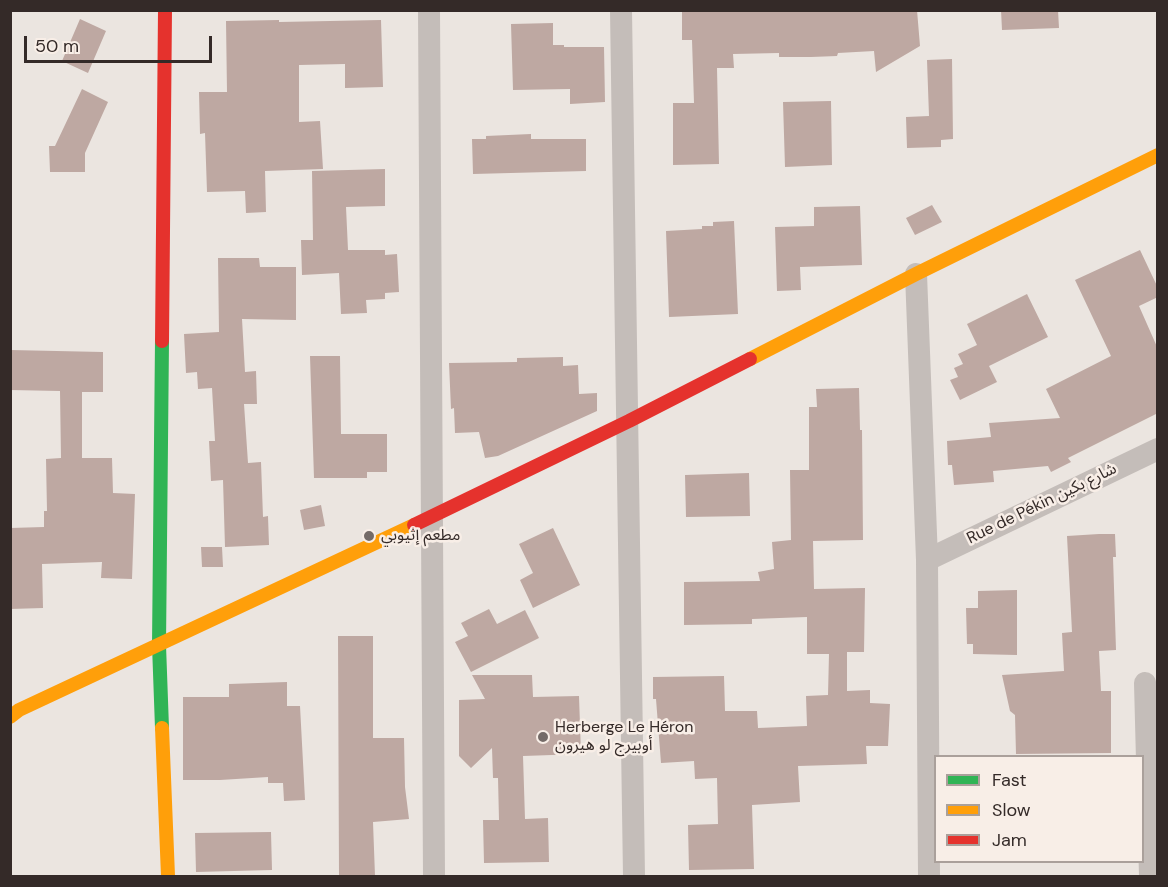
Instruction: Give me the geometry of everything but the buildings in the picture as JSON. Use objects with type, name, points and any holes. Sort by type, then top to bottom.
[{"type":"street","points":[[165,10],[159,645],[168,876]]},
{"type":"street","points":[[429,10],[434,876]]},
{"type":"street","points":[[621,10],[629,421],[634,876]]},
{"type":"street","points":[[10,717],[30,705],[431,517],[629,421],[916,274],[1158,155]]},
{"type":"street","points":[[916,274],[927,560],[929,876]]},
{"type":"street","name":"Rue de Pékin شارع بكين","points":[[927,560],[1158,448]]},
{"type":"street","points":[[1145,683],[1150,876]]},
{"type":"traffic: fast","points":[[162,341],[159,645],[162,728]]},
{"type":"traffic: slow","points":[[750,359],[1158,155]]},
{"type":"traffic: slow","points":[[10,717],[19,710],[414,525]]},
{"type":"traffic: slow","points":[[162,728],[168,876]]},
{"type":"traffic: jam","points":[[162,341],[165,10]]},
{"type":"traffic: jam","points":[[414,525],[629,421],[750,359]]},
{"type":"place","name":"مطعم إثيوبي","points":[[369,536]]},
{"type":"place","name":"Herberge Le Héron أوبيرج لو هيرون","points":[[543,737]]}]
